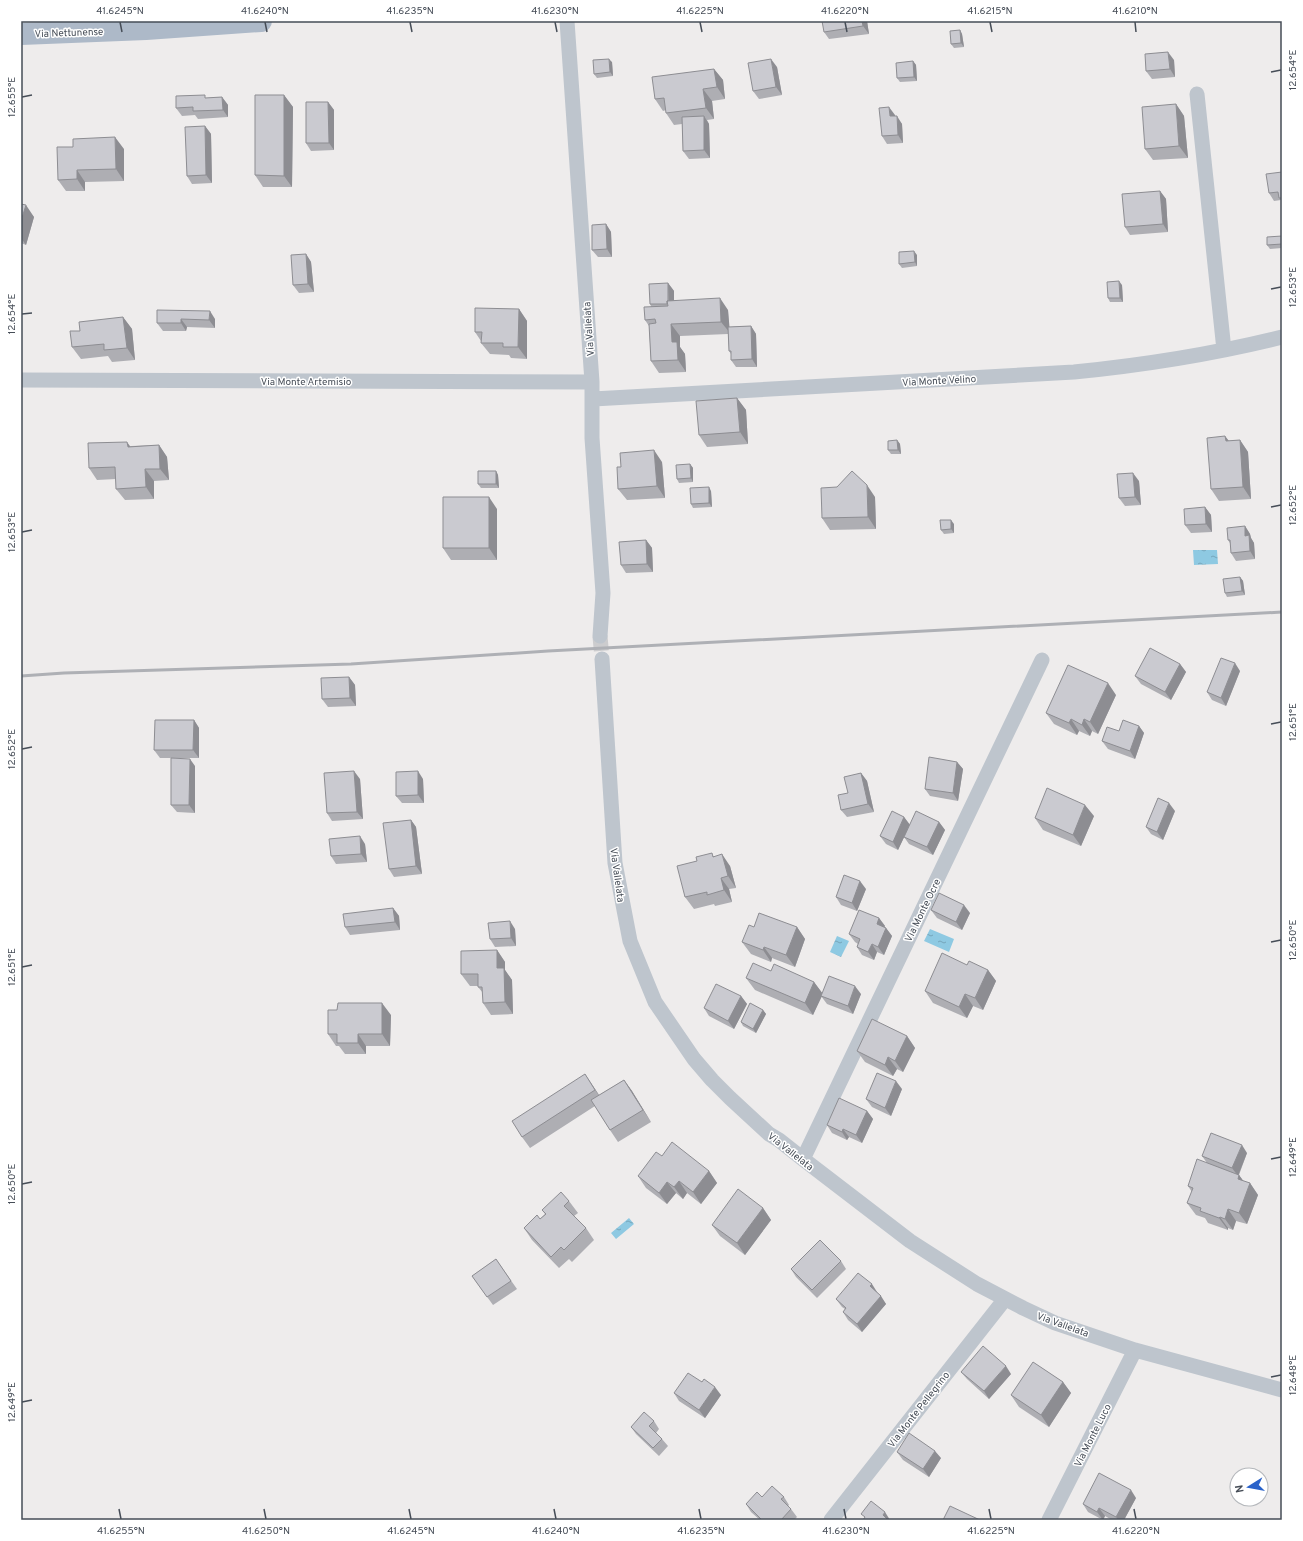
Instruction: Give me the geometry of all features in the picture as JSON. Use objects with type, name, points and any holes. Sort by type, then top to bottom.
[{"type":"main road","name":"Via Nettunense","points":[[21,34],[152,29],[250,21]]},
{"type":"street","name":"Via Vallelata","points":[[567,21],[593,399],[592,438],[603,593],[600,636]]},
{"type":"street","points":[[1197,94],[1224,350]]},
{"type":"street","name":"Via Monte Velino","points":[[593,399],[1074,372],[1145,364],[1224,350],[1282,337]]},
{"type":"street","name":"Via Monte Artemisio","points":[[21,380],[592,382]]},
{"type":"street","name":"Via Vallelata","points":[[602,659],[615,863],[630,941],[655,1002],[694,1059],[730,1098],[769,1134],[928,1253],[1005,1299],[1040,1317],[1135,1350],[1282,1390]]},
{"type":"street","name":"Via Monte Ocre","points":[[803,1160],[1042,660]]},
{"type":"street","name":"Via Monte Pellegrino","points":[[831,1520],[1005,1299]]},
{"type":"street","name":"Via Monte Luco","points":[[1049,1520],[1135,1350]]},
{"type":"water","points":[[1193,550],[1217,550],[1218,564],[1194,565]]},
{"type":"water","points":[[930,929],[954,939],[949,952],[924,941]]},
{"type":"water","points":[[837,936],[849,941],[841,957],[830,952]]},
{"type":"water","points":[[629,1218],[634,1224],[616,1239],[611,1233]]},
{"type":"building","points":[[822,21],[862,21],[863,26],[824,32]]},
{"type":"building","points":[[960,30],[961,43],[951,44],[950,31]]},
{"type":"building","points":[[1168,52],[1170,69],[1146,71],[1145,54]]},
{"type":"building","points":[[609,59],[610,72],[594,74],[593,60]]},
{"type":"building","points":[[771,59],[776,87],[753,91],[748,63]]},
{"type":"building","points":[[913,61],[914,77],[897,78],[896,63]]},
{"type":"building","points":[[714,69],[717,87],[703,89],[706,108],[666,113],[664,98],[655,99],[652,77]]},
{"type":"building","points":[[205,95],[205,98],[222,97],[223,110],[193,111],[193,107],[176,108],[176,96]]},
{"type":"building","points":[[255,95],[284,95],[284,176],[255,175]]},
{"type":"building","points":[[306,102],[328,102],[329,143],[306,143]]},
{"type":"building","points":[[1176,104],[1179,146],[1145,149],[1142,107]]},
{"type":"building","points":[[889,107],[890,116],[897,116],[898,135],[882,136],[879,108]]},
{"type":"building","points":[[704,116],[704,150],[683,151],[682,117]]},
{"type":"building","points":[[205,126],[206,175],[187,176],[185,127]]},
{"type":"building","points":[[115,137],[116,169],[77,170],[77,179],[58,180],[57,147],[73,147],[73,139]]},
{"type":"building","points":[[1282,172],[1282,198],[1279,198],[1278,192],[1269,193],[1266,174]]},
{"type":"building","points":[[1160,191],[1163,224],[1125,227],[1122,194]]},
{"type":"building","points":[[21,204],[26,205],[21,221]]},
{"type":"building","points":[[606,224],[607,249],[592,250],[592,225]]},
{"type":"building","points":[[1282,236],[1282,244],[1267,245],[1267,237]]},
{"type":"building","points":[[914,251],[915,262],[899,264],[899,252]]},
{"type":"building","points":[[306,254],[308,284],[293,285],[291,255]]},
{"type":"building","points":[[1119,281],[1120,298],[1108,298],[1107,282]]},
{"type":"building","points":[[668,283],[667,304],[650,304],[649,284]]},
{"type":"building","points":[[720,298],[721,322],[671,324],[672,342],[677,342],[678,360],[651,361],[649,324],[656,323],[655,319],[645,320],[644,307],[668,306],[667,301]]},
{"type":"building","points":[[475,308],[519,309],[518,347],[503,347],[503,343],[481,343],[482,332],[475,332]]},
{"type":"building","points":[[157,310],[210,311],[209,320],[181,319],[181,323],[157,323]]},
{"type":"building","points":[[123,317],[127,348],[104,350],[104,344],[72,347],[70,331],[80,331],[79,322]]},
{"type":"building","points":[[751,326],[752,359],[731,360],[728,327]]},
{"type":"building","points":[[737,398],[740,432],[699,435],[696,401]]},
{"type":"building","points":[[1225,436],[1226,441],[1240,440],[1243,487],[1211,489],[1207,438]]},
{"type":"building","points":[[897,440],[898,450],[888,450],[888,441]]},
{"type":"building","points":[[127,442],[128,447],[159,445],[160,469],[145,469],[146,487],[116,489],[115,467],[89,468],[88,443]]},
{"type":"building","points":[[654,450],[657,486],[618,489],[617,467],[621,467],[620,453]]},
{"type":"building","points":[[690,464],[691,478],[677,479],[676,465]]},
{"type":"building","points":[[478,471],[496,471],[496,484],[478,484]]},
{"type":"building","points":[[852,471],[867,485],[868,517],[822,518],[821,488],[837,487]]},
{"type":"building","points":[[1133,473],[1135,497],[1119,498],[1117,474]]},
{"type":"building","points":[[709,487],[709,503],[691,504],[690,488]]},
{"type":"building","points":[[443,497],[489,497],[489,548],[443,548]]},
{"type":"building","points":[[1205,507],[1206,524],[1185,525],[1184,509]]},
{"type":"building","points":[[940,520],[951,520],[951,529],[941,530]]},
{"type":"building","points":[[1245,526],[1245,536],[1249,535],[1250,551],[1231,553],[1227,528]]},
{"type":"building","points":[[646,540],[647,564],[621,565],[619,542]]},
{"type":"building","points":[[1240,577],[1242,591],[1225,593],[1223,579]]},
{"type":"building","points":[[1150,648],[1180,664],[1165,692],[1135,676]]},
{"type":"building","points":[[1221,658],[1235,663],[1221,698],[1207,692]]},
{"type":"building","points":[[1068,665],[1108,683],[1090,722],[1084,719],[1082,725],[1071,719],[1069,723],[1046,713]]},
{"type":"building","points":[[349,677],[350,698],[322,699],[321,678]]},
{"type":"building","points":[[155,720],[194,720],[193,750],[154,750]]},
{"type":"building","points":[[1123,720],[1139,726],[1130,751],[1102,741],[1107,727],[1119,731]]},
{"type":"building","points":[[929,757],[957,762],[953,793],[925,789]]},
{"type":"building","points":[[171,758],[190,759],[189,805],[171,805]]},
{"type":"building","points":[[354,771],[357,812],[327,813],[324,773]]},
{"type":"building","points":[[418,771],[418,795],[396,796],[396,772]]},
{"type":"building","points":[[861,773],[868,804],[841,810],[838,795],[848,793],[844,777]]},
{"type":"building","points":[[1047,788],[1085,805],[1073,835],[1035,818]]},
{"type":"building","points":[[1158,798],[1169,803],[1157,832],[1146,827]]},
{"type":"building","points":[[892,811],[904,817],[893,842],[880,836]]},
{"type":"building","points":[[916,811],[939,822],[927,847],[904,837]]},
{"type":"building","points":[[411,820],[416,866],[389,869],[383,823]]},
{"type":"building","points":[[360,836],[361,854],[331,856],[329,839]]},
{"type":"building","points":[[712,853],[713,857],[722,854],[728,876],[721,878],[724,890],[707,895],[707,892],[685,897],[677,866],[697,861],[696,857]]},
{"type":"building","points":[[844,875],[860,881],[852,903],[836,897]]},
{"type":"building","points":[[939,893],[964,905],[956,922],[931,910]]},
{"type":"building","points":[[393,908],[395,922],[345,927],[343,914]]},
{"type":"building","points":[[859,910],[879,918],[877,924],[886,928],[878,947],[872,944],[868,952],[857,947],[860,939],[849,934]]},
{"type":"building","points":[[759,913],[797,927],[786,955],[764,947],[763,950],[742,942],[749,925],[754,927]]},
{"type":"building","points":[[510,921],[511,938],[490,939],[488,923]]},
{"type":"building","points":[[497,950],[497,968],[504,968],[505,1002],[483,1003],[482,987],[478,987],[478,974],[461,974],[461,951]]},
{"type":"building","points":[[942,953],[967,965],[969,961],[988,970],[975,998],[965,994],[959,1007],[925,991]]},
{"type":"building","points":[[753,963],[771,971],[774,964],[814,982],[805,1003],[746,978]]},
{"type":"building","points":[[829,976],[855,986],[848,1006],[821,996]]},
{"type":"building","points":[[716,984],[741,996],[728,1021],[704,1008]]},
{"type":"building","points":[[338,1003],[382,1003],[382,1034],[358,1034],[358,1043],[337,1043],[337,1034],[328,1034],[328,1010],[337,1010]]},
{"type":"building","points":[[750,1003],[763,1010],[753,1029],[741,1022]]},
{"type":"building","points":[[872,1019],[907,1036],[895,1061],[888,1057],[885,1065],[857,1051]]},
{"type":"building","points":[[877,1073],[896,1081],[885,1108],[866,1099]]},
{"type":"building","points":[[585,1074],[595,1090],[522,1137],[512,1121]]},
{"type":"building","points":[[624,1080],[643,1110],[610,1130],[591,1100]]},
{"type":"building","points":[[839,1098],[867,1111],[856,1135],[843,1129],[842,1132],[827,1125]]},
{"type":"building","points":[[1211,1133],[1242,1145],[1232,1168],[1202,1156]]},
{"type":"building","points":[[672,1142],[709,1171],[693,1192],[679,1181],[674,1187],[667,1182],[659,1193],[638,1176],[656,1152],[662,1156]]},
{"type":"building","points":[[1197,1159],[1239,1175],[1238,1179],[1250,1183],[1239,1213],[1228,1209],[1225,1219],[1219,1218],[1200,1211],[1201,1208],[1187,1203],[1193,1188],[1188,1186]]},
{"type":"building","points":[[738,1189],[763,1208],[737,1243],[712,1225]]},
{"type":"building","points":[[561,1192],[569,1201],[564,1206],[586,1228],[564,1250],[561,1247],[551,1257],[524,1228],[537,1215],[540,1219],[546,1214],[542,1210]]},
{"type":"building","points":[[820,1240],[841,1261],[812,1290],[791,1269]]},
{"type":"building","points":[[496,1259],[511,1281],[487,1297],[472,1276]]},
{"type":"building","points":[[858,1273],[872,1284],[870,1286],[881,1296],[857,1324],[843,1312],[846,1308],[836,1299]]},
{"type":"building","points":[[983,1346],[1006,1366],[984,1391],[961,1372]]},
{"type":"building","points":[[1033,1362],[1063,1382],[1041,1415],[1011,1395]]},
{"type":"building","points":[[688,1373],[702,1382],[704,1379],[715,1387],[699,1410],[674,1393]]},
{"type":"building","points":[[644,1412],[654,1421],[649,1426],[662,1439],[653,1448],[631,1427]]},
{"type":"building","points":[[909,1433],[935,1451],[923,1469],[897,1452]]},
{"type":"building","points":[[1099,1473],[1131,1490],[1116,1517],[1099,1508],[1097,1512],[1083,1504]]},
{"type":"building","points":[[772,1486],[784,1497],[781,1499],[791,1509],[781,1520],[762,1520],[746,1504],[757,1492],[762,1497]]},
{"type":"building","points":[[871,1501],[885,1512],[883,1515],[888,1520],[863,1520],[865,1517],[861,1514]]},
{"type":"building","points":[[950,1506],[980,1520],[943,1520]]},
{"type":"tunnel","points":[[600,636],[602,659]]},
{"type":"railway","points":[[21,676],[64,673],[351,664],[548,651],[1282,612]]}]
